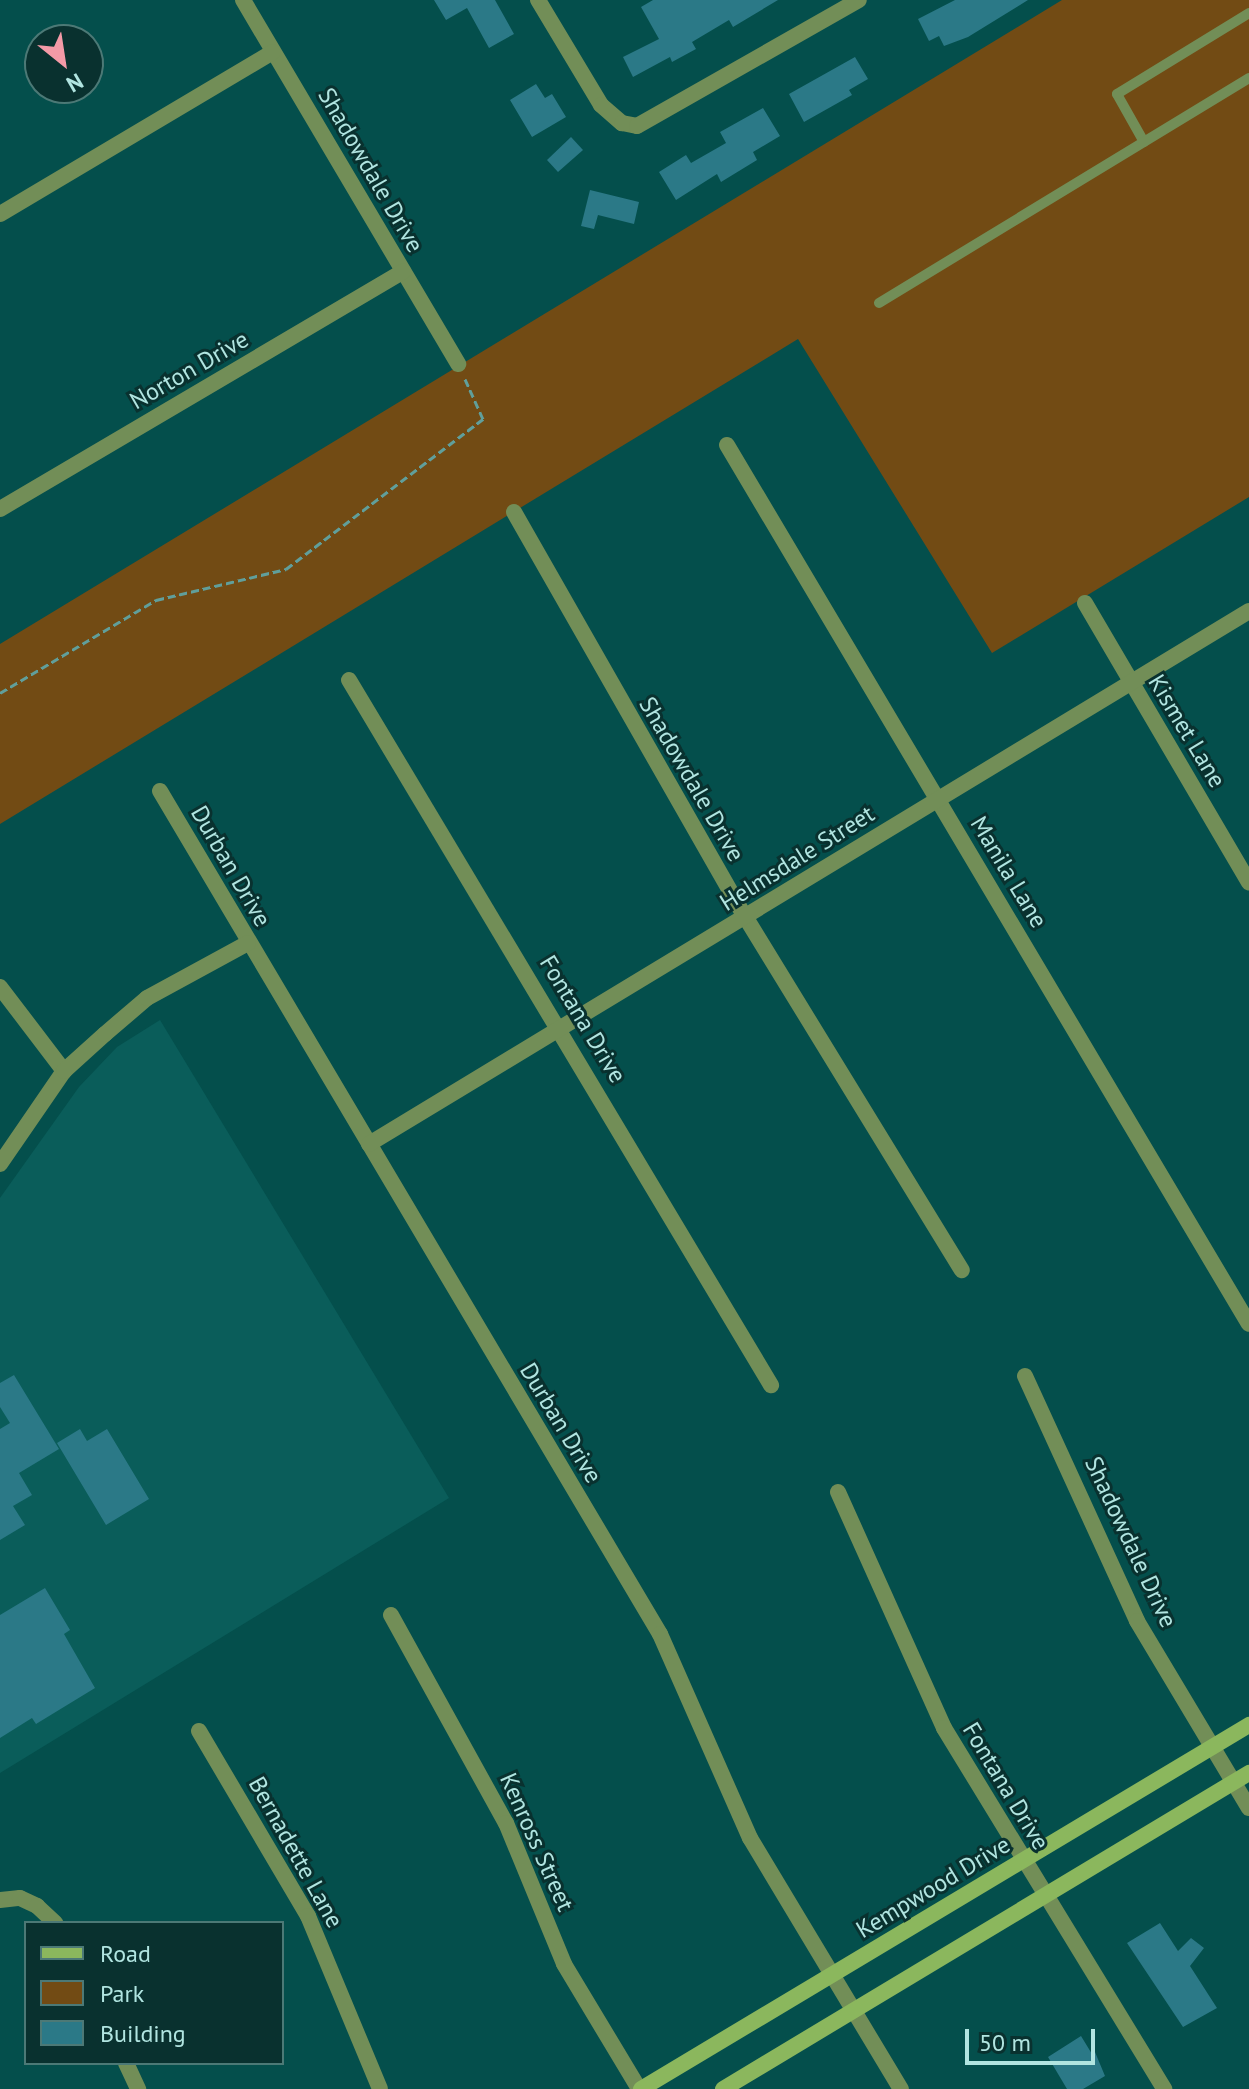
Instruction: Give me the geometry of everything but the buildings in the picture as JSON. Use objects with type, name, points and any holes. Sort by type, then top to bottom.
[{"type":"main road","name":"Kempwood Drive","points":[[640,2089],[1249,1725]]},
{"type":"main road","points":[[723,2089],[1249,1773]]},
{"type":"street","name":"Shadowdale Drive","points":[[243,0],[458,364]]},
{"type":"street","points":[[538,0],[611,116],[637,126],[859,0]]},
{"type":"street","points":[[0,214],[273,52]]},
{"type":"street","name":"Norton Drive","points":[[0,509],[403,272]]},
{"type":"street","name":"Manila Lane","points":[[727,445],[1249,1324]]},
{"type":"street","name":"Shadowdale Drive","points":[[514,512],[746,918],[962,1270]]},
{"type":"street","name":"Kismet Lane","points":[[1085,603],[1249,882]]},
{"type":"street","name":"Helmsdale Street","points":[[369,1144],[1249,611]]},
{"type":"street","name":"Fontana Drive","points":[[349,680],[562,1029],[771,1385]]},
{"type":"street","name":"Durban Drive","points":[[160,791],[660,1634],[750,1838],[830,1976],[901,2089]]},
{"type":"street","points":[[0,1164],[64,1071],[147,998],[248,943]]},
{"type":"street","points":[[0,987],[64,1071]]},
{"type":"street","name":"Shadowdale Drive","points":[[1025,1376],[1137,1621],[1249,1808]]},
{"type":"street","name":"Fontana Drive","points":[[838,1492],[944,1728],[1164,2089]]},
{"type":"street","name":"Kenross Street","points":[[391,1615],[506,1823],[564,1964],[640,2089]]},
{"type":"street","name":"Bernadette Lane","points":[[199,1731],[308,1916],[380,2089]]},
{"type":"street","points":[[0,1900],[29,1902],[53,1921]]},
{"type":"street","points":[[127,2065],[138,2089]]},
{"type":"lane","points":[[1144,142],[1117,94],[1249,13]]},
{"type":"lane","points":[[879,303],[1249,78]]},
{"type":"path","points":[[0,693],[156,600],[286,569],[483,419],[458,364]]},
{"type":"shaded area","points":[[160,1020],[449,1498],[0,1773],[0,1198],[79,1087],[117,1047]]},
{"type":"green space","points":[[1062,0],[1249,0],[1249,497],[992,653],[798,339],[0,824],[0,644]]}]
